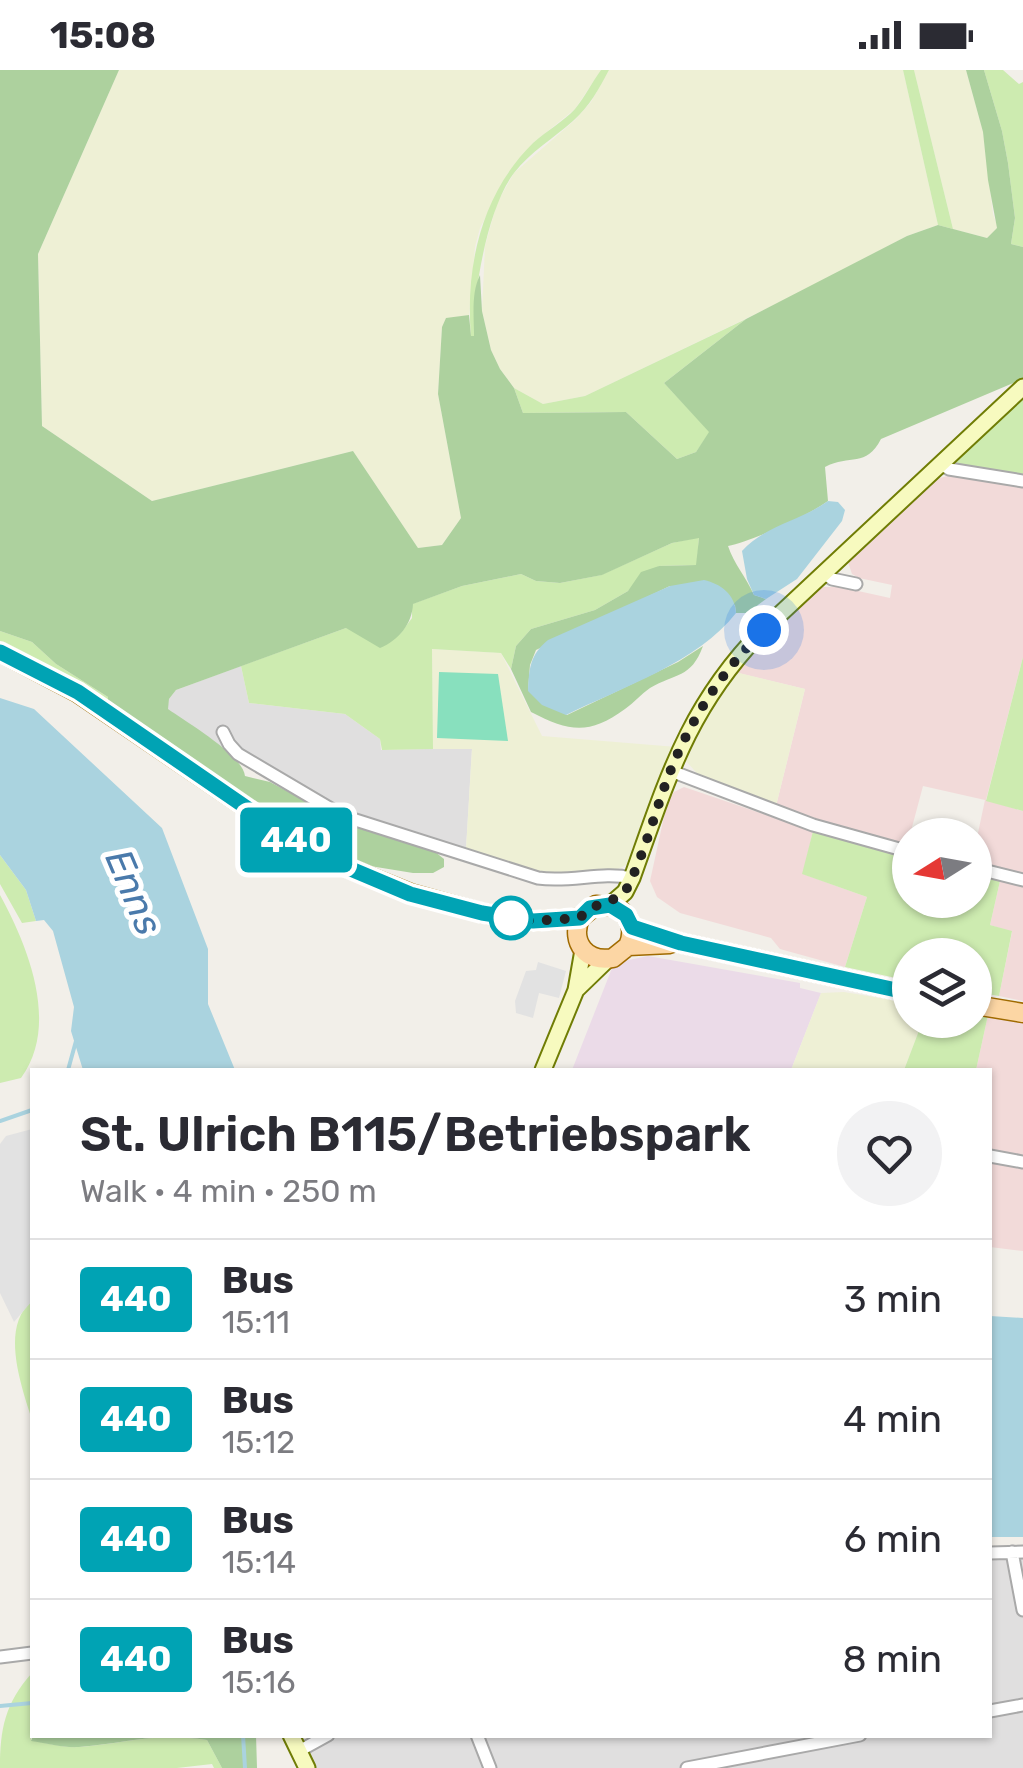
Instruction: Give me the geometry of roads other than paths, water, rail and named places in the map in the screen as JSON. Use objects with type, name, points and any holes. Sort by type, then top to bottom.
[{"type":"main road","points":[[0,652],[78,692],[276,828],[346,867],[445,904],[533,921],[580,918],[590,908],[681,943],[892,990]]},
{"type":"main road","points":[[580,918],[580,944]]},
{"type":"main road","points":[[533,921],[580,944],[593,958],[606,960],[619,956],[624,923]]},
{"type":"main road","points":[[992,1008],[1023,1013]]},
{"type":"street","points":[[624,923],[629,885],[670,771],[704,702],[728,666],[1023,387]]},
{"type":"street","points":[[940,464],[949,469],[1023,481]]},
{"type":"street","points":[[824,573],[832,579],[856,584]]},
{"type":"street","points":[[223,732],[232,748],[250,761],[324,806],[368,826],[538,878],[561,881],[611,874],[629,885]]},
{"type":"street","points":[[670,771],[814,825],[892,847]]},
{"type":"street","points":[[992,872],[1023,880]]},
{"type":"street","points":[[544,1068],[576,990],[580,944]]},
{"type":"street","points":[[576,990],[606,960]]},
{"type":"street","points":[[992,1156],[1023,1162]]},
{"type":"street","points":[[1017,1552],[1023,1610]]},
{"type":"street","points":[[0,1657],[30,1653]]},
{"type":"street","points":[[992,1711],[1023,1705]]},
{"type":"street","points":[[292,1738],[307,1768]]},
{"type":"street","points":[[299,1751],[323,1738]]},
{"type":"street","points":[[478,1738],[490,1768]]},
{"type":"street","points":[[691,1767],[844,1738]]},
{"type":"water","points":[[828,501],[838,502],[845,510],[842,521],[797,579],[766,599],[754,595],[742,551],[762,535]]},
{"type":"water","points":[[704,580],[726,591],[736,613],[681,659],[566,715],[542,705],[528,691],[532,662],[548,640],[670,586]]},
{"type":"water","name":"Enns","points":[[0,698],[34,709],[162,828],[208,949],[208,1004],[234,1068],[82,1068],[71,1031],[74,1007],[53,931],[44,920],[36,921],[26,890],[0,855]]},
{"type":"water","points":[[992,1316],[1023,1318],[1023,1537],[992,1537]]},
{"type":"waterway","points":[[69,1068],[76,1041]]},
{"type":"waterway","points":[[0,1121],[30,1111]]},
{"type":"waterway","points":[[0,1706],[30,1703]]},
{"type":"waterway","points":[[243,1738],[245,1768]]}]
